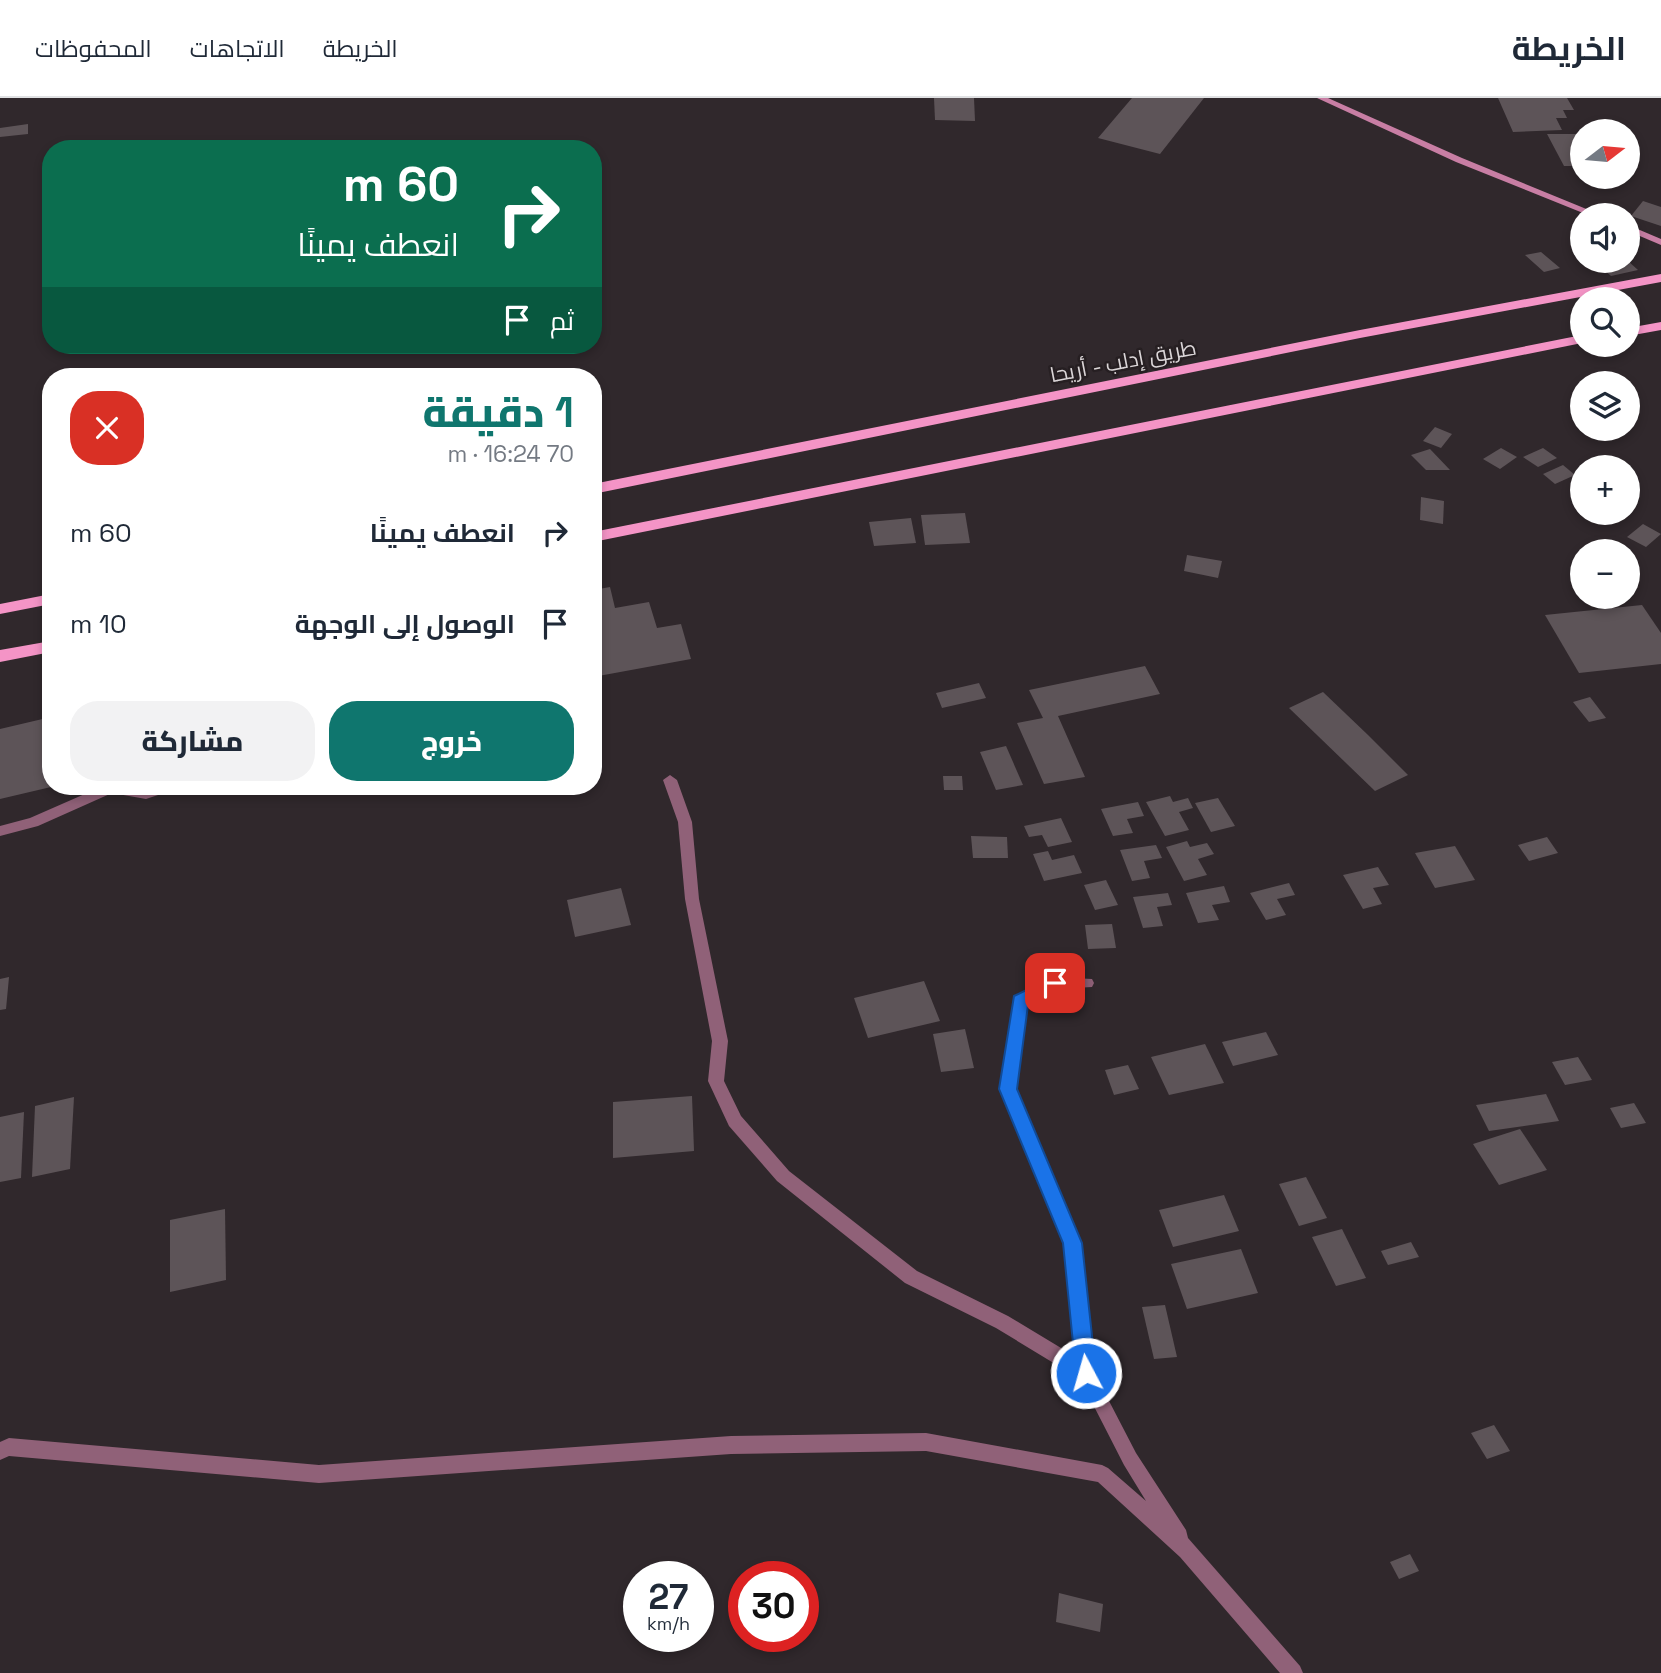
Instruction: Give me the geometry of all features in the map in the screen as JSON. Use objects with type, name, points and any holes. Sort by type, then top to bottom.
[{"type":"main road","name":"طريق إدلب - أريحا","points":[[602,487],[1347,337],[1661,278]]},
{"type":"main road","points":[[1640,330],[1661,326]]},
{"type":"main road","points":[[602,535],[1570,341]]},
{"type":"main road","points":[[0,609],[42,601]]},
{"type":"main road","points":[[0,656],[42,648]]},
{"type":"street","points":[[1321,98],[1459,160],[1570,205]]},
{"type":"street","points":[[1640,233],[1661,242]]},
{"type":"street","points":[[670,780],[685,822],[692,899],[720,1041],[716,1082],[735,1121],[783,1176],[911,1277],[1002,1322],[1086,1373]]},
{"type":"street","points":[[0,831],[33,822],[95,795]]},
{"type":"street","points":[[1087,983],[1055,983],[1020,1001],[1008,1089],[1072,1243],[1086,1373],[1130,1459],[1187,1550]]},
{"type":"street","points":[[0,1451],[9,1447],[319,1474],[731,1444],[926,1442],[1102,1474],[1187,1550],[1293,1673]]},
{"type":"building","points":[[934,98],[974,98],[975,121],[935,120]]},
{"type":"building","points":[[1132,98],[1204,98],[1160,154],[1098,138]]},
{"type":"building","points":[[1498,98],[1567,98],[1574,110],[1563,110],[1567,118],[1556,118],[1562,130],[1513,132]]},
{"type":"building","points":[[28,124],[28,134],[0,137],[0,128]]},
{"type":"building","points":[[1547,134],[1570,134],[1570,166],[1564,166]]},
{"type":"building","points":[[1643,201],[1661,207],[1661,226],[1640,219],[1640,205]]},
{"type":"building","points":[[1541,252],[1560,268],[1544,272],[1525,255]]},
{"type":"building","points":[[1435,427],[1452,434],[1441,448],[1423,441]]},
{"type":"building","points":[[1501,448],[1517,457],[1500,469],[1483,459]]},
{"type":"building","points":[[1543,448],[1557,458],[1538,467],[1523,457]]},
{"type":"building","points":[[1430,449],[1450,470],[1426,470],[1411,455]]},
{"type":"building","points":[[1563,465],[1570,471],[1570,477],[1555,484],[1543,474]]},
{"type":"building","points":[[1421,497],[1444,501],[1443,524],[1420,520]]},
{"type":"building","points":[[965,513],[970,543],[925,545],[921,515]]},
{"type":"building","points":[[911,518],[916,543],[874,546],[869,522]]},
{"type":"building","points":[[1643,524],[1661,534],[1646,547],[1640,544],[1640,539],[1627,537]]},
{"type":"building","points":[[1187,555],[1222,561],[1218,578],[1184,571]]},
{"type":"building","points":[[610,587],[615,608],[649,602],[657,628],[681,624],[691,659],[602,675],[602,588]]},
{"type":"building","points":[[1640,605],[1661,633],[1661,664],[1579,673],[1545,615],[1603,609],[1640,609]]},
{"type":"building","points":[[1145,666],[1160,694],[1058,716],[1085,777],[1044,784],[1017,723],[1043,718],[1029,690]]},
{"type":"building","points":[[979,683],[986,698],[942,708],[936,693]]},
{"type":"building","points":[[1323,692],[1408,775],[1375,791],[1289,708]]},
{"type":"building","points":[[1590,697],[1606,718],[1589,722],[1573,702]]},
{"type":"building","points":[[42,719],[42,789],[0,799],[0,729]]},
{"type":"building","points":[[1006,746],[1023,785],[996,790],[980,752]]},
{"type":"building","points":[[943,776],[962,776],[963,790],[944,790]]},
{"type":"building","points":[[1170,796],[1173,802],[1188,798],[1193,808],[1179,812],[1189,830],[1165,836],[1146,802]]},
{"type":"building","points":[[1218,798],[1235,826],[1211,832],[1195,803]]},
{"type":"building","points":[[1138,802],[1144,816],[1127,819],[1133,833],[1113,836],[1101,809]]},
{"type":"building","points":[[1061,818],[1072,842],[1048,847],[1042,835],[1029,837],[1024,826]]},
{"type":"building","points":[[971,836],[1007,837],[1008,858],[973,858]]},
{"type":"building","points":[[1547,837],[1558,853],[1529,861],[1518,845]]},
{"type":"building","points":[[1187,841],[1190,847],[1207,843],[1214,854],[1198,859],[1207,875],[1184,881],[1166,847]]},
{"type":"building","points":[[1156,845],[1162,858],[1144,861],[1150,878],[1132,881],[1120,850]]},
{"type":"building","points":[[1455,846],[1475,880],[1435,888],[1415,853]]},
{"type":"building","points":[[1048,851],[1052,860],[1074,855],[1082,873],[1044,881],[1033,854]]},
{"type":"building","points":[[1378,867],[1389,885],[1373,888],[1382,904],[1363,909],[1343,875]]},
{"type":"building","points":[[1106,880],[1118,905],[1095,910],[1084,885]]},
{"type":"building","points":[[1289,883],[1295,895],[1277,899],[1286,915],[1266,920],[1250,893]]},
{"type":"building","points":[[1224,886],[1230,902],[1212,905],[1219,920],[1198,923],[1186,893]]},
{"type":"building","points":[[621,888],[631,925],[575,937],[567,900]]},
{"type":"building","points":[[1168,893],[1172,905],[1157,907],[1163,926],[1143,928],[1133,897]]},
{"type":"building","points":[[1112,924],[1116,948],[1088,949],[1085,925]]},
{"type":"building","points":[[9,977],[6,1009],[0,1010],[0,979]]},
{"type":"building","points":[[924,981],[940,1021],[868,1038],[854,998]]},
{"type":"building","points":[[965,1029],[974,1068],[941,1072],[933,1034]]},
{"type":"building","points":[[1266,1032],[1278,1055],[1233,1066],[1222,1042]]},
{"type":"building","points":[[1205,1044],[1224,1083],[1169,1095],[1151,1057]]},
{"type":"building","points":[[1578,1057],[1592,1080],[1565,1085],[1552,1062]]},
{"type":"building","points":[[1128,1065],[1139,1089],[1114,1095],[1105,1070]]},
{"type":"building","points":[[1546,1094],[1559,1121],[1489,1131],[1476,1105]]},
{"type":"building","points":[[692,1096],[694,1151],[613,1158],[613,1102]]},
{"type":"building","points":[[74,1097],[70,1169],[32,1177],[35,1106]]},
{"type":"building","points":[[1634,1103],[1646,1123],[1621,1128],[1610,1108]]},
{"type":"building","points":[[24,1112],[21,1178],[0,1182],[0,1117]]},
{"type":"building","points":[[1520,1129],[1547,1170],[1499,1185],[1473,1144]]},
{"type":"building","points":[[1306,1177],[1327,1218],[1299,1226],[1279,1184]]},
{"type":"building","points":[[1224,1195],[1239,1231],[1173,1247],[1159,1210]]},
{"type":"building","points":[[225,1209],[226,1280],[170,1292],[170,1220]]},
{"type":"building","points":[[1342,1229],[1366,1278],[1336,1286],[1312,1237]]},
{"type":"building","points":[[1411,1242],[1419,1257],[1388,1265],[1381,1251]]},
{"type":"building","points":[[1241,1249],[1258,1293],[1187,1309],[1171,1264]]},
{"type":"building","points":[[1165,1305],[1177,1357],[1154,1359],[1142,1307]]},
{"type":"building","points":[[1494,1425],[1510,1451],[1487,1459],[1471,1433]]},
{"type":"building","points":[[1410,1554],[1419,1571],[1399,1579],[1390,1562]]},
{"type":"building","points":[[1059,1593],[1103,1604],[1100,1632],[1056,1622]]},
{"type":"route","points":[[1055,983],[1020,1001],[1008,1089],[1072,1243],[1086,1373]]}]
